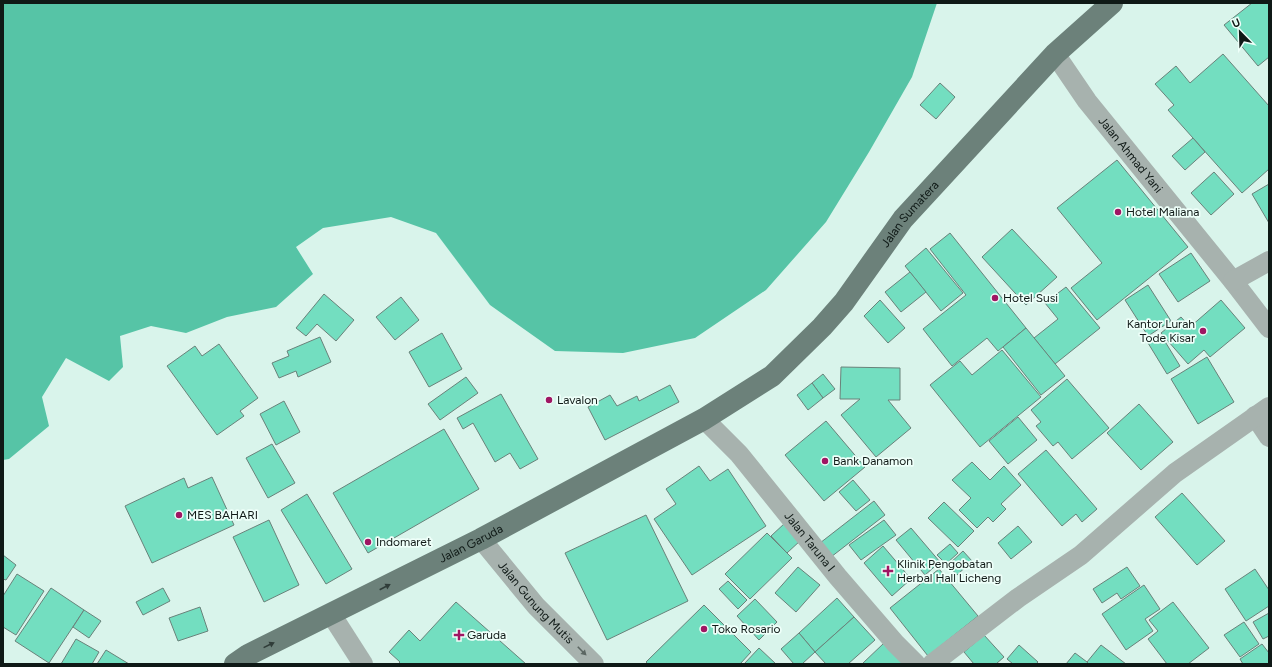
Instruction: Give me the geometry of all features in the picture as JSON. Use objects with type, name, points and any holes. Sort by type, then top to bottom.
[{"type":"main road","name":"Jalan Sumatera","points":[[704,419],[772,376],[822,327],[844,302],[903,219],[1055,54],[1112,3]]},
{"type":"main road","name":"Jalan Garuda","points":[[235,664],[248,655],[481,539],[704,419]]},
{"type":"street","name":"Jalan Ahmad Yani","points":[[1055,54],[1087,102],[1233,281],[1269,328]]},
{"type":"street","points":[[1233,281],[1269,261]]},
{"type":"street","points":[[932,664],[1018,598],[1080,555],[1175,474],[1262,412],[1269,437]]},
{"type":"street","name":"Jalan Taruna I","points":[[704,419],[739,454],[838,577],[895,643],[916,664]]},
{"type":"street","name":"Jalan Gunung Mutis","points":[[481,539],[536,606],[594,664]]},
{"type":"street","points":[[331,614],[363,664]]},
{"type":"shaded area","points":[[3,3],[937,3],[912,77],[869,152],[826,222],[766,290],[695,338],[623,353],[555,351],[490,305],[436,233],[391,217],[323,228],[296,247],[313,274],[276,307],[227,317],[186,333],[151,326],[120,336],[123,367],[109,381],[66,358],[42,397],[49,426],[9,459],[3,460]]},
{"type":"building","points":[[1252,3],[1269,3],[1269,57],[1258,66],[1224,25]]},
{"type":"building","points":[[1223,54],[1269,106],[1269,169],[1242,193],[1168,110],[1174,105],[1155,84],[1176,66],[1190,83]]},
{"type":"building","points":[[940,83],[955,97],[936,119],[920,105]]},
{"type":"building","points":[[1193,138],[1205,152],[1185,170],[1172,156]]},
{"type":"building","points":[[1117,160],[1188,247],[1097,320],[1071,288],[1102,263],[1057,208]]},
{"type":"building","points":[[1214,172],[1234,194],[1211,215],[1191,193]]},
{"type":"building","points":[[1269,184],[1269,223],[1252,194]]},
{"type":"building","points":[[1012,229],[1057,277],[1026,305],[982,257]]},
{"type":"building","points":[[950,233],[1026,328],[998,351],[987,338],[952,366],[923,329],[966,295],[930,249]]},
{"type":"building","points":[[926,248],[963,293],[941,311],[905,266]]},
{"type":"building","points":[[1191,253],[1210,281],[1178,302],[1159,274]]},
{"type":"building","points":[[910,272],[926,292],[901,312],[885,292]]},
{"type":"building","points":[[1148,285],[1171,321],[1148,336],[1125,300]]},
{"type":"building","points":[[1066,287],[1100,328],[1055,364],[1034,338],[1058,319],[1045,303]]},
{"type":"building","points":[[324,294],[354,320],[336,341],[317,324],[306,336],[296,328]]},
{"type":"building","points":[[401,297],[419,320],[395,340],[376,317]]},
{"type":"building","points":[[880,300],[905,328],[888,343],[864,316]]},
{"type":"building","name":"Kantor Lurah Tode Kisar","points":[[1221,300],[1245,328],[1210,357],[1204,350],[1188,364],[1161,333],[1181,317],[1190,327]]},
{"type":"building","points":[[1026,328],[1065,376],[1041,395],[1003,347]]},
{"type":"building","points":[[442,333],[462,369],[429,387],[409,352]]},
{"type":"building","points":[[1161,335],[1180,366],[1167,374],[1148,343]]},
{"type":"building","points":[[320,337],[331,362],[298,377],[296,371],[279,378],[272,363],[289,356],[287,351]]},
{"type":"building","points":[[219,344],[258,398],[240,411],[244,416],[217,435],[167,366],[195,346],[202,356]]},
{"type":"building","points":[[1002,350],[1041,397],[980,447],[930,385],[960,361],[972,375]]},
{"type":"building","points":[[1207,357],[1234,402],[1198,424],[1171,379]]},
{"type":"building","points":[[841,367],[900,368],[900,400],[888,400],[911,428],[876,457],[841,415],[860,399],[840,399]]},
{"type":"building","points":[[823,374],[835,389],[823,398],[812,383]]},
{"type":"building","points":[[466,377],[478,393],[440,420],[428,404]]},
{"type":"building","points":[[1067,379],[1109,428],[1072,459],[1058,442],[1053,446],[1036,426],[1041,422],[1031,410]]},
{"type":"building","points":[[812,383],[823,398],[808,410],[797,395]]},
{"type":"building","points":[[670,385],[679,402],[605,440],[588,407],[610,395],[617,406],[637,396],[639,401]]},
{"type":"building","points":[[501,394],[538,459],[520,469],[510,453],[495,462],[473,423],[463,429],[457,418]]},
{"type":"building","points":[[284,401],[300,432],[276,445],[260,414]]},
{"type":"building","points":[[1139,404],[1173,442],[1141,470],[1107,433]]},
{"type":"building","points":[[1018,417],[1037,440],[1008,464],[989,441]]},
{"type":"building","name":"Bank Danamon","points":[[826,421],[865,467],[824,501],[785,455]]},
{"type":"building","points":[[444,429],[479,489],[368,553],[333,493]]},
{"type":"building","points":[[272,444],[295,483],[268,498],[246,458]]},
{"type":"building","points":[[1046,450],[1097,509],[1082,522],[1076,514],[1062,526],[1018,474]]},
{"type":"building","points":[[972,462],[990,480],[1004,466],[1021,485],[1001,504],[1006,509],[993,522],[988,517],[977,528],[959,510],[971,498],[952,480]]},
{"type":"building","points":[[699,466],[710,481],[728,469],[766,526],[692,575],[654,519],[676,504],[666,489]]},
{"type":"building","name":"MES BAHARI","points":[[212,477],[234,525],[152,563],[125,506],[184,478],[188,488]]},
{"type":"building","points":[[853,480],[870,500],[856,511],[839,492]]},
{"type":"building","points":[[1182,493],[1225,541],[1197,565],[1155,517]]},
{"type":"building","points":[[307,494],[352,569],[326,584],[281,510]]},
{"type":"building","points":[[874,501],[885,515],[831,557],[820,543]]},
{"type":"building","points":[[944,502],[974,531],[958,547],[928,518]]},
{"type":"building","points":[[646,515],[688,601],[607,640],[565,553]]},
{"type":"building","points":[[269,520],[299,585],[264,602],[233,537]]},
{"type":"building","points":[[884,520],[896,535],[861,560],[849,545]]},
{"type":"building","points":[[785,523],[801,540],[787,553],[771,536]]},
{"type":"building","points":[[1018,526],[1032,542],[1011,559],[998,543]]},
{"type":"building","points":[[911,528],[940,562],[925,575],[896,540]]},
{"type":"building","points":[[767,533],[792,558],[750,599],[725,574]]},
{"type":"building","points":[[950,544],[958,553],[946,564],[937,555]]},
{"type":"building","name":"Klinik Pengobatan Herbal Hall Licheng","points":[[883,546],[911,579],[892,596],[864,563]]},
{"type":"building","points":[[963,551],[972,561],[957,575],[948,565]]},
{"type":"building","points":[[3,555],[16,565],[6,580],[3,579]]},
{"type":"building","points":[[798,567],[820,585],[796,612],[775,593]]},
{"type":"building","points":[[1127,567],[1140,586],[1121,599],[1117,593],[1102,603],[1093,589]]},
{"type":"building","points":[[939,569],[978,616],[928,656],[890,608]]},
{"type":"building","points":[[1255,569],[1269,590],[1269,606],[1246,621],[1225,589]]},
{"type":"building","points":[[17,574],[44,591],[16,635],[3,627],[3,596]]},
{"type":"building","points":[[728,581],[747,600],[738,609],[719,589]]},
{"type":"building","points":[[1144,585],[1160,609],[1145,619],[1153,631],[1126,650],[1102,614]]},
{"type":"building","points":[[51,588],[84,610],[49,663],[15,641]]},
{"type":"building","points":[[163,588],[170,601],[143,615],[136,602]]},
{"type":"building","points":[[837,598],[854,617],[815,652],[799,633]]},
{"type":"building","points":[[755,599],[777,622],[759,640],[737,616]]},
{"type":"building","name":"Garuda","points":[[456,602],[526,664],[398,664],[400,662],[389,652],[409,630],[420,641]]},
{"type":"building","points":[[1173,602],[1209,648],[1188,664],[1167,664],[1148,639],[1158,631],[1149,620]]},
{"type":"building","name":"Toko Rosario","points":[[704,605],[751,652],[740,664],[648,664],[646,662]]},
{"type":"building","points":[[200,607],[208,631],[178,641],[169,618]]},
{"type":"building","points":[[84,610],[101,621],[89,638],[73,627]]},
{"type":"building","points":[[1269,613],[1269,636],[1263,639],[1253,622]]},
{"type":"building","points":[[854,617],[875,640],[848,664],[826,664],[815,652]]},
{"type":"building","points":[[1244,622],[1259,644],[1240,657],[1224,635]]},
{"type":"building","points":[[799,633],[815,652],[802,664],[794,664],[781,649]]},
{"type":"building","points":[[984,635],[1004,657],[996,664],[974,664],[964,652]]},
{"type":"building","points":[[76,639],[99,652],[92,664],[61,664]]},
{"type":"building","points":[[884,643],[906,664],[862,664]]},
{"type":"building","points":[[1262,644],[1269,653],[1269,664],[1243,664],[1240,659]]},
{"type":"building","points":[[1019,645],[1038,662],[1036,664],[1013,664],[1007,659]]},
{"type":"building","points":[[1101,645],[1126,664],[1089,664],[1087,662]]},
{"type":"building","points":[[759,648],[776,664],[744,664]]},
{"type":"building","points":[[106,650],[129,664],[97,664]]},
{"type":"building","points":[[1075,653],[1087,662],[1089,664],[1066,664]]},
{"type":"place","name":"Hotel Maliana","points":[[1118,212]]},
{"type":"place","name":"Hotel Susi","points":[[995,298]]},
{"type":"place","name":"Kantor Lurah Tode Kisar","points":[[1203,331]]},
{"type":"place","name":"Lavalon","points":[[549,400]]},
{"type":"place","name":"Bank Danamon","points":[[825,461]]},
{"type":"place","name":"MES BAHARI","points":[[179,515]]},
{"type":"place","name":"Indomaret","points":[[368,542]]},
{"type":"place","name":"Klinik Pengobatan Herbal Hall Licheng","points":[[888,571]]},
{"type":"place","name":"Toko Rosario","points":[[704,629]]},
{"type":"place","name":"Garuda","points":[[459,635]]}]
